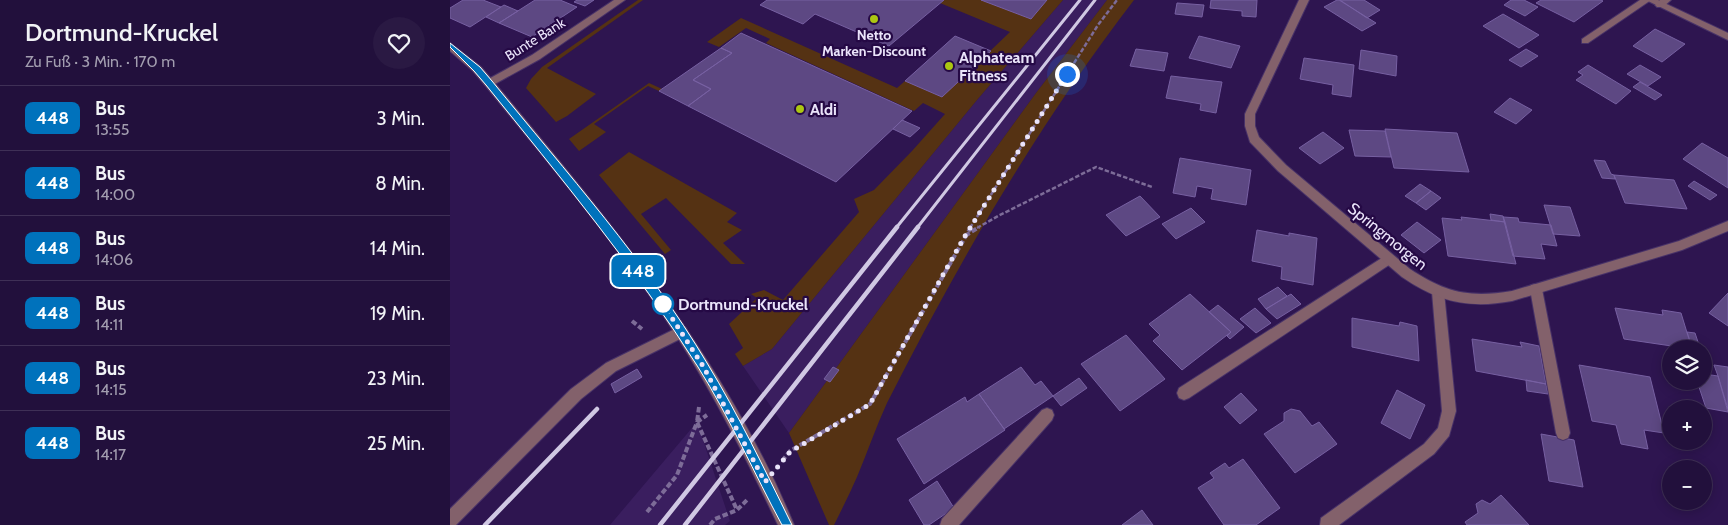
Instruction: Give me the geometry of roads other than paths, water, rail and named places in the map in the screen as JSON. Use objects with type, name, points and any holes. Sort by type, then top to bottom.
[{"type":"street","name":"Bunte Bank","points":[[489,83],[536,57],[620,0]]},
{"type":"street","name":"Springmorgen","points":[[1304,0],[1250,114],[1250,126],[1254,139],[1282,168],[1388,259],[1422,284],[1456,298],[1489,300],[1536,289],[1682,245],[1728,226]]},
{"type":"street","points":[[1585,41],[1646,0]]},
{"type":"street","points":[[1659,2],[1728,37]]},
{"type":"street","points":[[450,46],[477,69],[489,83],[614,239],[663,304],[703,366],[786,525]]},
{"type":"street","points":[[1184,393],[1388,259]]},
{"type":"street","points":[[1536,289],[1563,433]]},
{"type":"street","points":[[1327,524],[1429,449],[1444,432],[1449,411],[1438,292]]},
{"type":"street","points":[[450,520],[576,394],[611,367],[681,332]]},
{"type":"street","points":[[948,525],[1047,415]]},
{"type":"railway","points":[[896,228],[1080,0]]},
{"type":"railway","points":[[917,228],[1095,0]]},
{"type":"railway","points":[[660,525],[897,227]]},
{"type":"railway","points":[[685,525],[918,227]]},
{"type":"railway","points":[[485,525],[597,409]]},
{"type":"place","name":"Netto Marken-Discount","points":[[874,19]]},
{"type":"place","name":"Alphateam Fitness","points":[[949,66]]},
{"type":"place","name":"Aldi","points":[[800,109]]},
{"type":"place","name":"Dortmund-Kruckel","points":[[663,304]]}]
